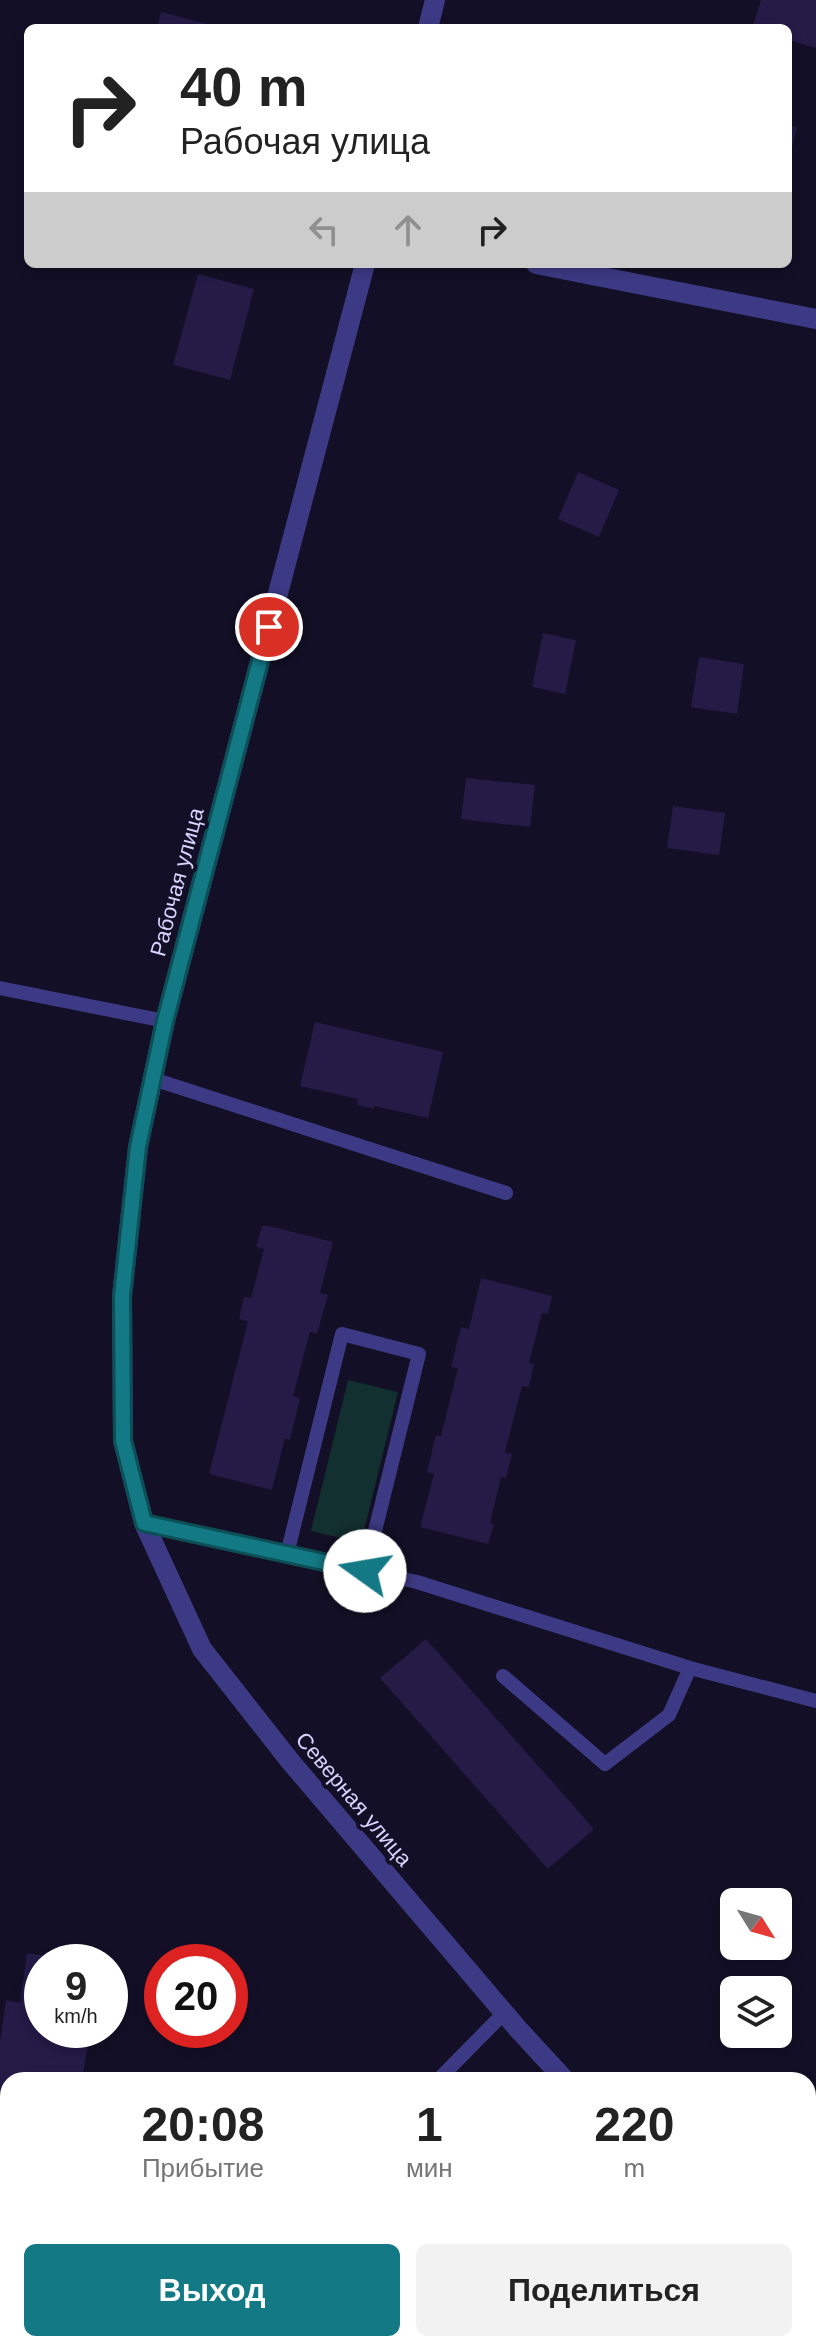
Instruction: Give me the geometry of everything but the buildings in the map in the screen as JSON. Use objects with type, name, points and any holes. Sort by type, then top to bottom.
[{"type":"street","points":[[429,24],[435,0]]},
{"type":"street","name":"Рабочая улица","points":[[144,1523],[123,1441],[122,1296],[138,1147],[165,1021],[364,268]]},
{"type":"street","points":[[556,268],[816,319]]},
{"type":"street","name":"Северная улица","points":[[144,1523],[202,1649],[290,1761],[558,2072]]},
{"type":"lane","points":[[0,988],[165,1021]]},
{"type":"lane","points":[[153,1079],[506,1193]]},
{"type":"lane","points":[[287,1554],[342,1334],[419,1354],[365,1571]]},
{"type":"lane","points":[[144,1523],[417,1582],[690,1668],[816,1701]]},
{"type":"lane","points":[[503,1676],[605,1764],[669,1715],[690,1668]]},
{"type":"lane","points":[[446,2072],[504,2013]]},
{"type":"green space","points":[[348,1380],[398,1392],[361,1543],[311,1531]]},
{"type":"route","points":[[269,627],[165,1021],[138,1147],[122,1296],[123,1441],[144,1523],[365,1571]]}]
